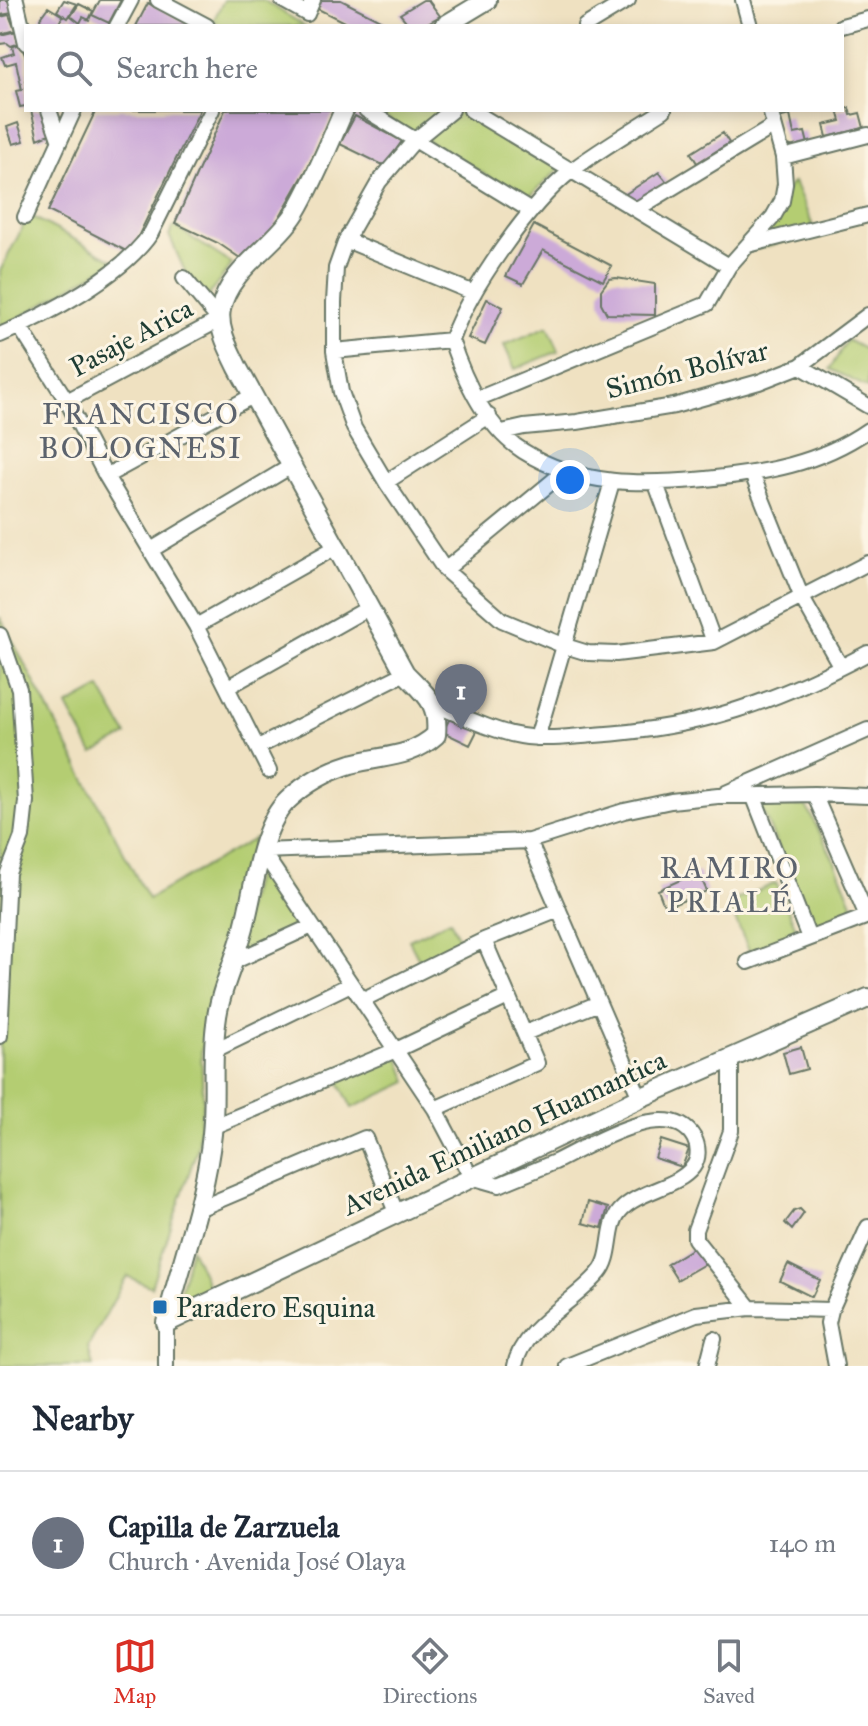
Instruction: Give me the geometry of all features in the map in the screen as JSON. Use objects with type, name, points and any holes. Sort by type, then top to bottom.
[{"type":"street","points":[[16,0],[24,34]]},
{"type":"street","points":[[118,24],[131,0]]},
{"type":"street","points":[[158,0],[203,24]]},
{"type":"street","points":[[282,0],[307,14],[313,0]]},
{"type":"street","points":[[447,24],[487,0]]},
{"type":"street","points":[[588,24],[628,0]]},
{"type":"street","points":[[743,0],[749,24]]},
{"type":"street","points":[[844,25],[868,19]]},
{"type":"street","points":[[50,112],[59,139]]},
{"type":"street","points":[[25,217],[73,112]]},
{"type":"street","points":[[0,335],[77,294],[140,249],[151,233],[211,112]]},
{"type":"street","points":[[219,320],[225,294],[234,281],[284,229],[296,212],[343,112]]},
{"type":"street","points":[[369,112],[531,211]]},
{"type":"street","points":[[450,112],[414,141],[379,182],[346,240],[336,268],[334,351],[341,392],[354,428],[445,570],[502,620],[588,653],[616,654],[714,642],[868,563]]},
{"type":"street","points":[[474,112],[729,266]]},
{"type":"street","points":[[661,112],[573,170],[531,211],[474,293],[451,340],[461,371],[477,399],[502,432],[521,450],[565,471],[612,482],[656,484],[752,474],[803,463],[845,446],[868,430]]},
{"type":"street","points":[[477,399],[707,304],[729,266],[773,217],[782,201],[785,184],[783,157],[770,112]]},
{"type":"street","points":[[637,209],[774,126]]},
{"type":"street","points":[[783,157],[868,135]]},
{"type":"street","points":[[748,245],[868,215]]},
{"type":"street","points":[[346,240],[474,293]]},
{"type":"street","points":[[184,278],[219,320],[228,347],[405,673],[434,705],[516,735],[537,738],[608,734],[703,721],[767,702],[868,653]]},
{"type":"street","name":"Simón Bolívar","points":[[502,432],[674,406],[759,382],[800,366],[868,315]]},
{"type":"street","name":"Pasaje Arica","points":[[67,401],[219,320]]},
{"type":"street","points":[[20,327],[67,401],[106,476],[196,626],[269,771]]},
{"type":"street","points":[[334,351],[451,340]]},
{"type":"street","points":[[800,366],[868,406]]},
{"type":"street","points":[[106,476],[254,395]]},
{"type":"street","points":[[386,482],[489,416]]},
{"type":"street","points":[[151,550],[293,465]]},
{"type":"street","points":[[445,570],[565,471]]},
{"type":"street","points":[[752,474],[802,598],[841,667]]},
{"type":"street","points":[[537,738],[612,482]]},
{"type":"street","points":[[656,484],[714,642]]},
{"type":"street","points":[[196,626],[338,546]]},
{"type":"street","points":[[228,687],[370,607]]},
{"type":"street","points":[[0,635],[19,689],[26,801],[22,837],[8,873],[0,1036]]},
{"type":"street","points":[[258,747],[405,673]]},
{"type":"street","points":[[168,1366],[164,1349],[166,1323],[196,1210],[212,1127],[216,1023],[231,963],[243,934],[262,851],[279,812],[308,783],[352,764],[409,753],[422,747],[436,735],[434,705]]},
{"type":"street","points":[[718,796],[868,730]]},
{"type":"street","points":[[748,962],[867,916],[814,794]]},
{"type":"street","points":[[262,851],[529,841],[624,811],[671,801],[753,795],[868,796]]},
{"type":"street","points":[[753,795],[809,938]]},
{"type":"street","points":[[529,841],[640,1098]]},
{"type":"street","points":[[262,851],[435,1109],[471,1177],[499,1185],[624,1129],[648,1122],[673,1124],[685,1129],[697,1146],[695,1165],[687,1173],[656,1187],[623,1208],[616,1217],[603,1269],[587,1287],[526,1339],[515,1366]]},
{"type":"street","points":[[362,1000],[484,940],[559,910]]},
{"type":"street","points":[[231,963],[312,926]]},
{"type":"street","points":[[435,1109],[537,1063],[484,940]]},
{"type":"street","points":[[215,1050],[351,984]]},
{"type":"street","points":[[212,1127],[396,1050],[508,997]]},
{"type":"street","name":"Avenida Emiliano Huamantica","points":[[166,1323],[640,1098],[868,998]]},
{"type":"street","points":[[525,1033],[599,1003]]},
{"type":"street","points":[[731,1058],[731,1131],[695,1230],[695,1239],[750,1308]]},
{"type":"street","points":[[196,1210],[365,1138],[396,1212]]},
{"type":"street","points":[[836,1366],[828,1323],[868,1227]]},
{"type":"street","points":[[567,1366],[696,1314],[750,1308],[831,1310]]},
{"type":"street","points":[[707,1366],[714,1339]]},
{"type":"green space","points":[[224,0],[263,0],[302,24],[219,24],[213,21]]},
{"type":"green space","points":[[378,112],[442,112],[413,135]]},
{"type":"green space","points":[[458,112],[467,112],[561,167],[527,199],[425,139]]},
{"type":"green space","points":[[794,182],[816,233],[753,250],[790,185]]},
{"type":"green space","points":[[29,215],[115,261],[0,329],[0,271]]},
{"type":"green space","points":[[174,226],[232,264],[206,304],[193,290],[169,235]]},
{"type":"green space","points":[[548,326],[559,351],[515,369],[504,345]]},
{"type":"green space","points":[[847,340],[868,351],[868,388],[830,369]]},
{"type":"green space","points":[[0,617],[148,899],[254,839],[236,928],[201,1050],[203,1100],[197,1149],[151,1287],[127,1276],[88,1347],[93,1366],[0,1366]]},
{"type":"green space","points":[[100,688],[127,735],[93,754],[67,706]]},
{"type":"green space","points":[[760,805],[806,806],[835,862],[856,913],[816,929],[811,925]]},
{"type":"green space","points":[[262,851],[312,926],[231,963]]},
{"type":"green space","points":[[776,883],[800,937],[752,957],[728,903]]},
{"type":"green space","points":[[450,920],[462,944],[422,965],[409,940]]},
{"type":"green space","points":[[396,1050],[408,1082],[352,1108],[337,1078]]},
{"type":"green space","points":[[191,1248],[211,1292],[174,1314]]},
{"type":"building","points":[[0,0],[9,0],[13,13],[0,15]]},
{"type":"building","points":[[64,0],[77,4],[68,18],[57,11]]},
{"type":"building","points":[[100,0],[121,0],[109,23],[92,15]]},
{"type":"building","points":[[319,0],[341,0],[388,24],[348,24],[316,8]]},
{"type":"building","points":[[428,0],[440,16],[426,24],[408,24],[400,14]]},
{"type":"building","points":[[148,3],[189,24],[137,24]]},
{"type":"building","points":[[79,4],[93,11],[89,20],[83,17],[80,23],[71,16]]},
{"type":"building","points":[[48,7],[63,16],[58,24],[42,24],[40,18]]},
{"type":"building","points":[[9,15],[15,30],[0,34],[0,17]]},
{"type":"building","points":[[17,31],[20,43],[11,46],[0,44],[0,35]]},
{"type":"building","points":[[20,43],[24,52],[24,106],[20,107],[16,91],[22,90],[16,62],[5,65],[2,57],[14,53],[12,47]]},
{"type":"building","points":[[849,108],[851,115],[860,113],[864,128],[827,137],[824,125],[841,121],[839,112],[844,112],[844,109]]},
{"type":"building","points":[[31,112],[43,112],[50,134],[38,139]]},
{"type":"building","points":[[95,112],[199,112],[130,253],[48,211]]},
{"type":"building","points":[[224,112],[334,112],[307,169],[271,232],[240,258],[218,243],[175,223]]},
{"type":"building","points":[[790,115],[794,134],[805,132],[808,144],[793,147],[786,144],[778,118]]},
{"type":"building","points":[[355,116],[402,141],[385,166],[340,144]]},
{"type":"building","points":[[18,123],[24,141],[13,144],[7,127]]},
{"type":"building","points":[[723,133],[729,143],[697,163],[691,153]]},
{"type":"building","points":[[659,172],[667,182],[634,203],[624,195]]},
{"type":"building","points":[[534,225],[612,266],[603,281],[543,250],[523,284],[506,276]]},
{"type":"building","points":[[609,279],[655,284],[655,315],[607,314],[601,303],[601,290]]},
{"type":"building","points":[[487,299],[503,307],[485,345],[468,338]]},
{"type":"building","points":[[452,714],[479,727],[470,745],[443,732]]},
{"type":"building","points":[[698,872],[707,891],[665,908],[658,890]]},
{"type":"building","points":[[801,1047],[807,1069],[789,1074],[783,1052]]},
{"type":"building","points":[[661,1140],[689,1149],[682,1167],[655,1158]]},
{"type":"building","points":[[588,1202],[608,1208],[602,1228],[583,1223]]},
{"type":"building","points":[[800,1209],[804,1213],[792,1230],[785,1223],[794,1211]]},
{"type":"building","points":[[698,1245],[708,1262],[677,1280],[667,1264]]},
{"type":"building","points":[[788,1264],[820,1280],[812,1297],[780,1281]]},
{"type":"place","name":"Capilla de Zarzuela","points":[[461,730]]},
{"type":"place","name":"Paradero Esquina","points":[[160,1307]]},
{"type":"district","name":"FRANCISCO BOLOGNESI","points":[[141,431]]},
{"type":"district","name":"RAMIRO PRIALÉ","points":[[730,885]]}]
